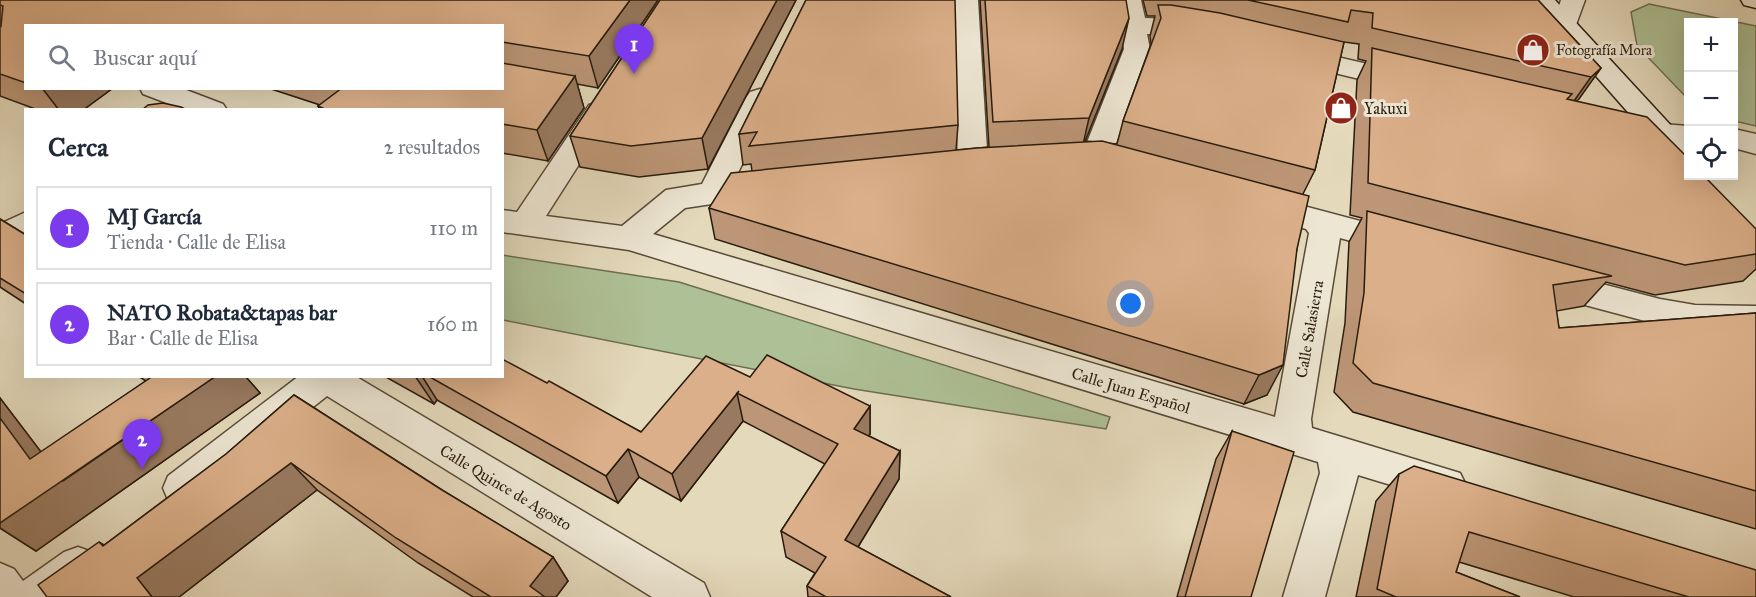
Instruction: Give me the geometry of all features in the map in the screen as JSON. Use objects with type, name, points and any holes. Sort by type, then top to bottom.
[{"type":"street","points":[[966,0],[961,169],[1004,165]]},
{"type":"street","points":[[1541,0],[1564,28],[1676,135],[1684,152]]},
{"type":"street","points":[[1564,28],[1573,0]]},
{"type":"street","points":[[1131,13],[1163,26],[1221,38]]},
{"type":"street","points":[[1093,162],[1137,49],[1131,13]]},
{"type":"street","points":[[1267,49],[1427,86]]},
{"type":"street","points":[[711,194],[772,73]]},
{"type":"street","points":[[160,90],[200,102]]},
{"type":"street","points":[[514,222],[600,95]]},
{"type":"street","points":[[1609,127],[1676,135]]},
{"type":"street","points":[[1738,140],[1756,144]]},
{"type":"street","points":[[629,238],[651,217],[677,198],[795,185]]},
{"type":"street","points":[[1239,199],[1420,248]]},
{"type":"street","name":"Calle Salasierra","points":[[1294,440],[1293,419],[1325,232],[1317,221]]},
{"type":"street","name":"Calle Juan Español","points":[[514,222],[629,238],[1483,495]]},
{"type":"street","points":[[0,239],[24,225]]},
{"type":"street","points":[[1522,276],[1660,312],[1695,318],[1756,319]]},
{"type":"street","points":[[156,507],[324,378]]},
{"type":"street","name":"Calle Quince de Agosto","points":[[327,378],[689,597]]},
{"type":"street","points":[[1304,597],[1338,473],[1335,452]]},
{"type":"street","points":[[36,597],[109,543]]},
{"type":"street","points":[[0,583],[10,597]]},
{"type":"green space","points":[[1649,4],[1717,18],[1684,18],[1684,95],[1637,46],[1631,12]]},
{"type":"green space","points":[[1738,22],[1756,26],[1756,126],[1738,122]]},
{"type":"green space","points":[[504,255],[679,282],[1110,417],[1106,429],[854,389],[504,320]]},
{"type":"building","points":[[0,0],[630,0],[589,56],[504,42],[504,24],[24,24],[24,82],[0,74],[0,25],[3,6],[0,5]]},
{"type":"building","points":[[660,0],[777,0],[702,138],[631,146],[570,136]]},
{"type":"building","points":[[806,0],[955,0],[958,125],[749,146],[757,132],[739,134]]},
{"type":"building","points":[[985,0],[1126,0],[1129,18],[1089,118],[993,122]]},
{"type":"building","points":[[1248,0],[1538,0],[1601,68],[1591,77],[1372,28],[1373,13],[1351,10],[1348,22]]},
{"type":"building","points":[[1158,5],[1220,13],[1344,42],[1315,170],[1123,121],[1161,18]]},
{"type":"building","points":[[1372,48],[1572,94],[1567,99],[1647,117],[1684,154],[1684,180],[1708,180],[1756,229],[1756,254],[1685,265],[1368,183]]},
{"type":"building","points":[[504,63],[575,76],[537,130],[504,124],[504,108],[322,108],[318,106],[339,90],[504,90]]},
{"type":"building","points":[[163,103],[183,108],[144,108],[148,105]]},
{"type":"building","points":[[1102,141],[1309,196],[1297,249],[1283,365],[1259,375],[709,208],[731,173],[977,148]]},
{"type":"building","points":[[1367,211],[1612,276],[1553,285],[1559,328],[1756,313],[1756,491],[1373,383],[1353,363],[1364,293]]},
{"type":"building","points":[[0,219],[24,234],[24,293],[0,278]]},
{"type":"building","points":[[767,355],[870,406],[854,429],[900,451],[845,540],[951,597],[826,597],[807,586],[826,557],[781,531],[838,444],[737,393],[672,474],[628,449],[606,476],[432,378],[504,378],[504,360],[547,383],[549,381],[641,432],[706,356],[750,377]]},
{"type":"building","points":[[150,378],[213,378],[0,523],[0,418],[30,459]]},
{"type":"building","points":[[294,395],[442,490],[553,557],[530,586],[545,597],[491,597],[396,538],[291,463],[137,578],[152,597],[47,597],[38,585],[99,542],[103,546],[226,454]]},
{"type":"building","points":[[1232,431],[1294,452],[1251,597],[1185,597]]},
{"type":"building","points":[[1414,466],[1756,570],[1756,597],[1689,597],[1469,532],[1456,572],[1520,597],[1396,597],[1377,589],[1399,474]]},
{"type":"place","name":"Fotografía Mora","points":[[1533,50]]},
{"type":"place","name":"MJ García","points":[[634,74]]},
{"type":"place","name":"Yakuxi","points":[[1341,108]]},
{"type":"place","name":"NATO Robata&tapas bar","points":[[142,469]]}]
